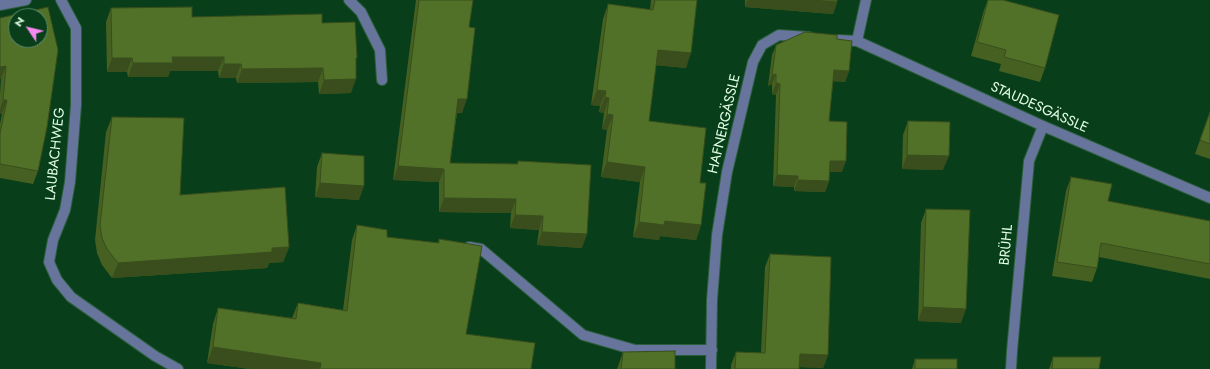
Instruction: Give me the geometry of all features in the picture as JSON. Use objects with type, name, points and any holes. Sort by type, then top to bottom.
[{"type":"street","points":[[0,5],[26,0]]},
{"type":"street","name":"LAUBACHWEG","points":[[61,0],[76,28],[76,105],[70,182],[64,210],[53,240],[49,262],[57,280],[71,297],[155,356],[178,369]]},
{"type":"street","points":[[349,0],[361,12],[380,50],[382,80]]},
{"type":"street","points":[[857,42],[866,0]]},
{"type":"street","name":"HAFNERGÄSSLE","points":[[711,369],[712,300],[717,235],[728,172],[753,62],[762,46],[779,35],[857,42]]},
{"type":"street","name":"STAUDESGÄSSLE","points":[[857,42],[1043,126],[1210,198]]},
{"type":"street","name":"BRÜHL","points":[[1011,369],[1029,161],[1043,126]]},
{"type":"street","points":[[460,246],[481,249],[583,335],[635,350],[712,350]]},
{"type":"building","points":[[419,0],[473,0],[469,27],[475,28],[467,99],[458,99],[450,163],[518,164],[518,161],[591,165],[587,234],[542,232],[543,216],[515,215],[516,199],[444,198],[444,169],[398,166]]},
{"type":"building","points":[[655,0],[697,0],[691,53],[658,50],[649,121],[706,128],[700,183],[706,183],[701,225],[665,221],[664,225],[639,222],[645,167],[607,162],[613,115],[607,114],[609,98],[605,97],[606,91],[597,90],[608,4],[653,10]]},
{"type":"building","points":[[810,0],[837,0],[837,2]]},
{"type":"building","points":[[988,0],[1003,0],[1059,15],[1045,68],[1004,57],[1006,50],[977,42]]},
{"type":"building","points":[[48,7],[58,50],[47,127],[38,171],[0,164],[0,134],[7,100],[3,100],[6,66],[0,67],[0,18],[8,16],[8,48],[48,48],[48,8],[44,8]]},
{"type":"building","points":[[192,7],[192,17],[322,14],[322,23],[355,22],[357,58],[356,79],[324,80],[323,68],[242,69],[241,64],[224,64],[224,57],[172,57],[173,63],[133,63],[132,58],[112,58],[111,8]]},
{"type":"building","points":[[805,32],[837,35],[837,39],[852,41],[849,71],[834,70],[829,121],[847,122],[846,161],[830,161],[829,181],[798,180],[798,176],[777,175],[780,84],[776,83],[776,74],[772,75],[776,45]]},
{"type":"building","points":[[1210,112],[1210,144],[1200,140]]},
{"type":"building","points":[[112,117],[184,118],[180,195],[285,187],[289,247],[272,248],[272,252],[118,263],[107,249],[102,238],[100,225]]},
{"type":"building","points":[[908,121],[950,122],[949,156],[907,155]]},
{"type":"building","points":[[322,153],[364,156],[364,186],[320,183]]},
{"type":"building","points":[[1071,177],[1112,184],[1108,201],[1210,221],[1210,264],[1101,243],[1097,268],[1057,262]]},
{"type":"building","points":[[926,209],[970,210],[966,309],[923,307]]},
{"type":"building","points":[[357,225],[387,230],[387,237],[439,243],[439,239],[482,246],[466,334],[535,343],[531,369],[320,369],[321,363],[213,347],[218,308],[296,319],[298,303],[347,311]]},
{"type":"building","points":[[770,254],[831,257],[828,355],[800,354],[799,369],[735,369],[736,352],[765,353]]},
{"type":"building","points":[[675,351],[675,369],[621,369],[623,352]]},
{"type":"building","points":[[1053,357],[1101,357],[1099,369],[1052,369]]},
{"type":"building","points":[[915,359],[957,359],[957,369],[915,369]]}]
